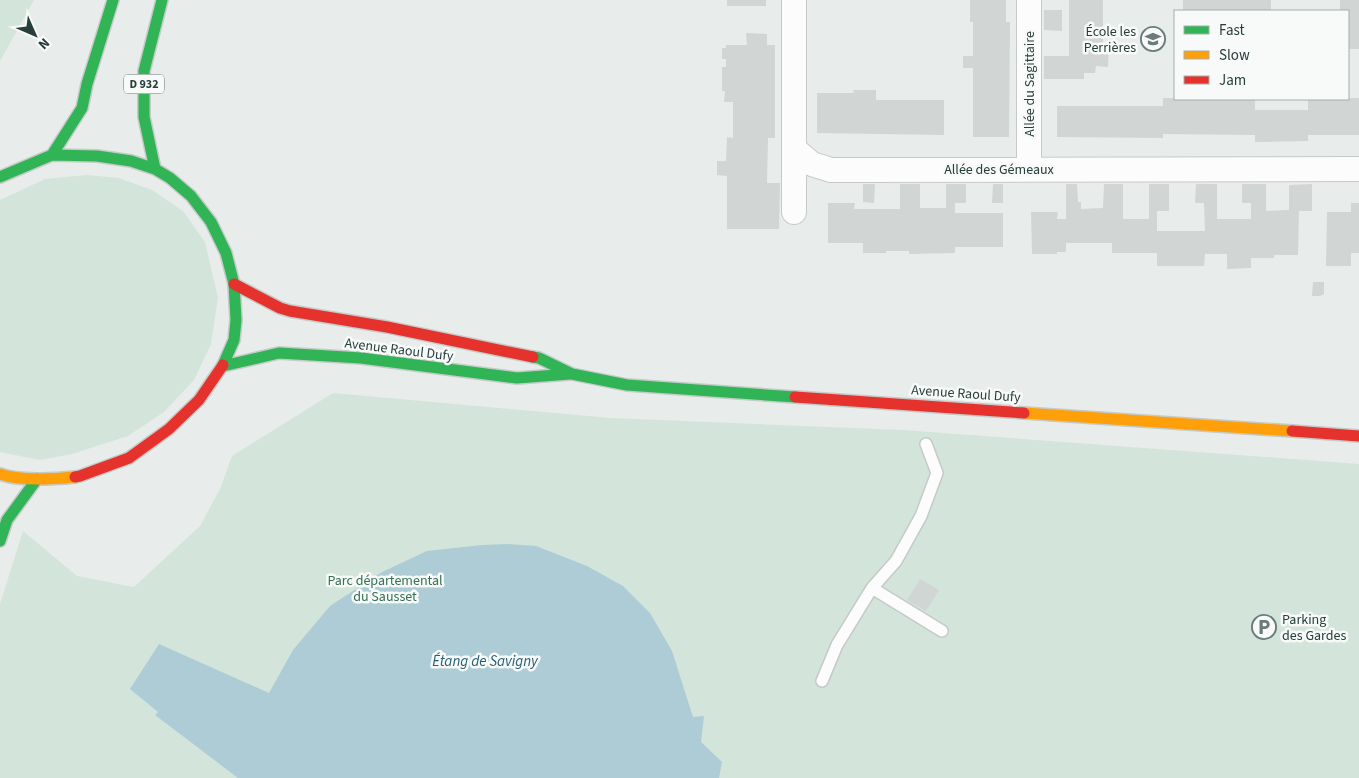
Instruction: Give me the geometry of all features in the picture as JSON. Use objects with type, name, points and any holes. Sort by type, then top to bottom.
[{"type":"main road","points":[[52,155],[82,108],[87,84],[113,0]]},
{"type":"main road","name":"D 932","points":[[154,169],[144,117],[144,71],[162,0]]},
{"type":"main road","points":[[0,177],[52,155],[97,156],[131,161],[154,169],[170,178],[191,196],[211,222],[226,253],[234,284],[236,320],[234,340],[222,366],[199,400],[169,429],[129,458],[80,476],[58,479],[37,479],[0,474]]},
{"type":"main road","name":"Avenue Raoul Dufy","points":[[234,284],[280,308],[290,311],[387,327],[539,358],[572,374],[628,385],[1359,436]]},
{"type":"main road","name":"Avenue Raoul Dufy","points":[[222,366],[279,353],[362,358],[517,378],[572,374]]},
{"type":"main road","points":[[0,541],[7,520],[37,479]]},
{"type":"street","points":[[794,0],[794,212]]},
{"type":"street","name":"Allée du Sagittaire","points":[[1029,0],[1029,169]]},
{"type":"street","name":"Allée des Gémeaux","points":[[794,149],[812,164],[831,170],[1359,170]]},
{"type":"lane","points":[[822,681],[837,645],[872,588],[896,562],[921,516],[937,473],[926,444]]},
{"type":"lane","points":[[872,588],[942,631]]},
{"type":"green space","points":[[0,0],[34,0],[0,61]]},
{"type":"green space","points":[[87,175],[119,178],[152,190],[183,211],[205,242],[218,298],[211,344],[194,380],[164,412],[128,436],[72,454],[40,460],[0,452],[0,200],[45,179]]},
{"type":"green space","name":"Parc départemental du Sausset","points":[[333,393],[611,418],[903,430],[1359,464],[1359,778],[0,778],[0,604],[23,531],[77,576],[134,587],[200,526],[220,489],[232,456]]},
{"type":"water","name":"Étang de Savigny","points":[[508,544],[536,546],[587,566],[623,586],[650,613],[672,651],[693,717],[704,716],[701,742],[722,762],[719,778],[238,778],[155,715],[158,712],[130,689],[159,644],[269,693],[293,650],[330,606],[382,572],[427,551]]},
{"type":"building","points":[[727,0],[766,0],[766,6],[727,6]]},
{"type":"building","points":[[970,0],[1006,0],[1006,22],[1010,22],[1009,137],[973,137],[973,68],[963,68],[963,56],[973,56],[973,22],[970,22]]},
{"type":"building","points":[[1069,0],[1103,0],[1103,43],[1109,43],[1108,67],[1096,66],[1095,73],[1084,73],[1084,79],[1044,79],[1044,56],[1069,56]]},
{"type":"building","points":[[1183,0],[1271,0],[1271,10],[1183,10]]},
{"type":"building","points":[[1340,0],[1359,0],[1359,49],[1349,49],[1349,10],[1340,10]]},
{"type":"building","points":[[1044,10],[1062,10],[1062,31],[1044,30]]},
{"type":"building","points":[[746,33],[767,34],[767,45],[775,45],[775,138],[768,138],[767,183],[780,183],[779,229],[727,229],[727,176],[717,175],[717,161],[726,161],[727,137],[733,138],[733,102],[724,102],[725,91],[722,91],[722,67],[726,67],[726,59],[722,59],[722,48],[726,48],[726,45],[747,45]]},
{"type":"building","points":[[853,90],[876,90],[876,100],[944,100],[944,135],[817,133],[817,93],[854,93]]},
{"type":"building","points":[[1163,98],[1174,98],[1174,100],[1255,100],[1255,110],[1308,110],[1308,100],[1349,100],[1349,98],[1359,98],[1359,135],[1308,135],[1308,141],[1255,142],[1255,135],[1163,134],[1163,138],[1057,137],[1057,106],[1163,106]]},
{"type":"building","points":[[863,184],[875,184],[874,203],[863,202]]},
{"type":"building","points":[[900,184],[920,184],[920,208],[946,208],[946,184],[966,184],[966,203],[955,203],[955,213],[1003,213],[1003,247],[955,247],[955,253],[909,254],[909,251],[886,251],[886,253],[863,253],[863,243],[828,243],[828,203],[855,203],[854,209],[900,209]]},
{"type":"building","points":[[993,184],[1003,184],[1003,203],[992,203]]},
{"type":"building","points":[[1066,184],[1077,184],[1078,202],[1081,202],[1081,209],[1103,208],[1104,184],[1123,184],[1123,219],[1149,219],[1149,184],[1169,184],[1169,211],[1157,211],[1157,231],[1205,231],[1204,203],[1195,203],[1196,184],[1217,184],[1217,219],[1251,219],[1251,203],[1242,203],[1242,184],[1266,184],[1266,211],[1289,210],[1289,185],[1312,184],[1312,211],[1299,211],[1298,255],[1274,255],[1274,258],[1251,258],[1251,268],[1227,269],[1227,254],[1205,254],[1204,266],[1157,266],[1157,253],[1112,253],[1112,243],[1066,243],[1066,252],[1032,254],[1031,212],[1058,212],[1057,219],[1066,219]]},
{"type":"building","points":[[1351,203],[1359,203],[1359,253],[1351,253],[1351,266],[1326,266],[1327,212],[1351,212]]},
{"type":"building","points":[[1313,282],[1324,282],[1324,294],[1312,296]]},
{"type":"building","points":[[920,579],[939,590],[926,611],[907,600]]},
{"type":"traffic: fast","points":[[52,155],[82,108],[87,84],[113,0]]},
{"type":"traffic: fast","points":[[155,169],[144,117],[144,71],[162,0]]},
{"type":"traffic: fast","points":[[0,177],[52,155],[97,156],[131,161],[155,169],[170,178],[191,196],[211,222],[226,253],[234,284],[236,320],[234,340],[223,365]]},
{"type":"traffic: fast","points":[[223,366],[279,353],[361,358],[517,378],[570,374]]},
{"type":"traffic: fast","points":[[533,357],[572,374],[627,385],[795,397]]},
{"type":"traffic: fast","points":[[0,541],[7,520],[37,479]]},
{"type":"traffic: slow","points":[[1024,413],[1292,431]]},
{"type":"traffic: slow","points":[[0,474],[26,479],[75,477]]},
{"type":"traffic: jam","points":[[234,284],[280,308],[290,311],[387,327],[533,357]]},
{"type":"traffic: jam","points":[[75,477],[129,458],[169,429],[199,400],[223,365]]},
{"type":"traffic: jam","points":[[795,397],[1024,413]]},
{"type":"traffic: jam","points":[[1292,431],[1359,436]]},
{"type":"place","name":"École les Perrières","points":[[1153,39]]},
{"type":"place","name":"Parking des Gardes","points":[[1264,627]]}]
